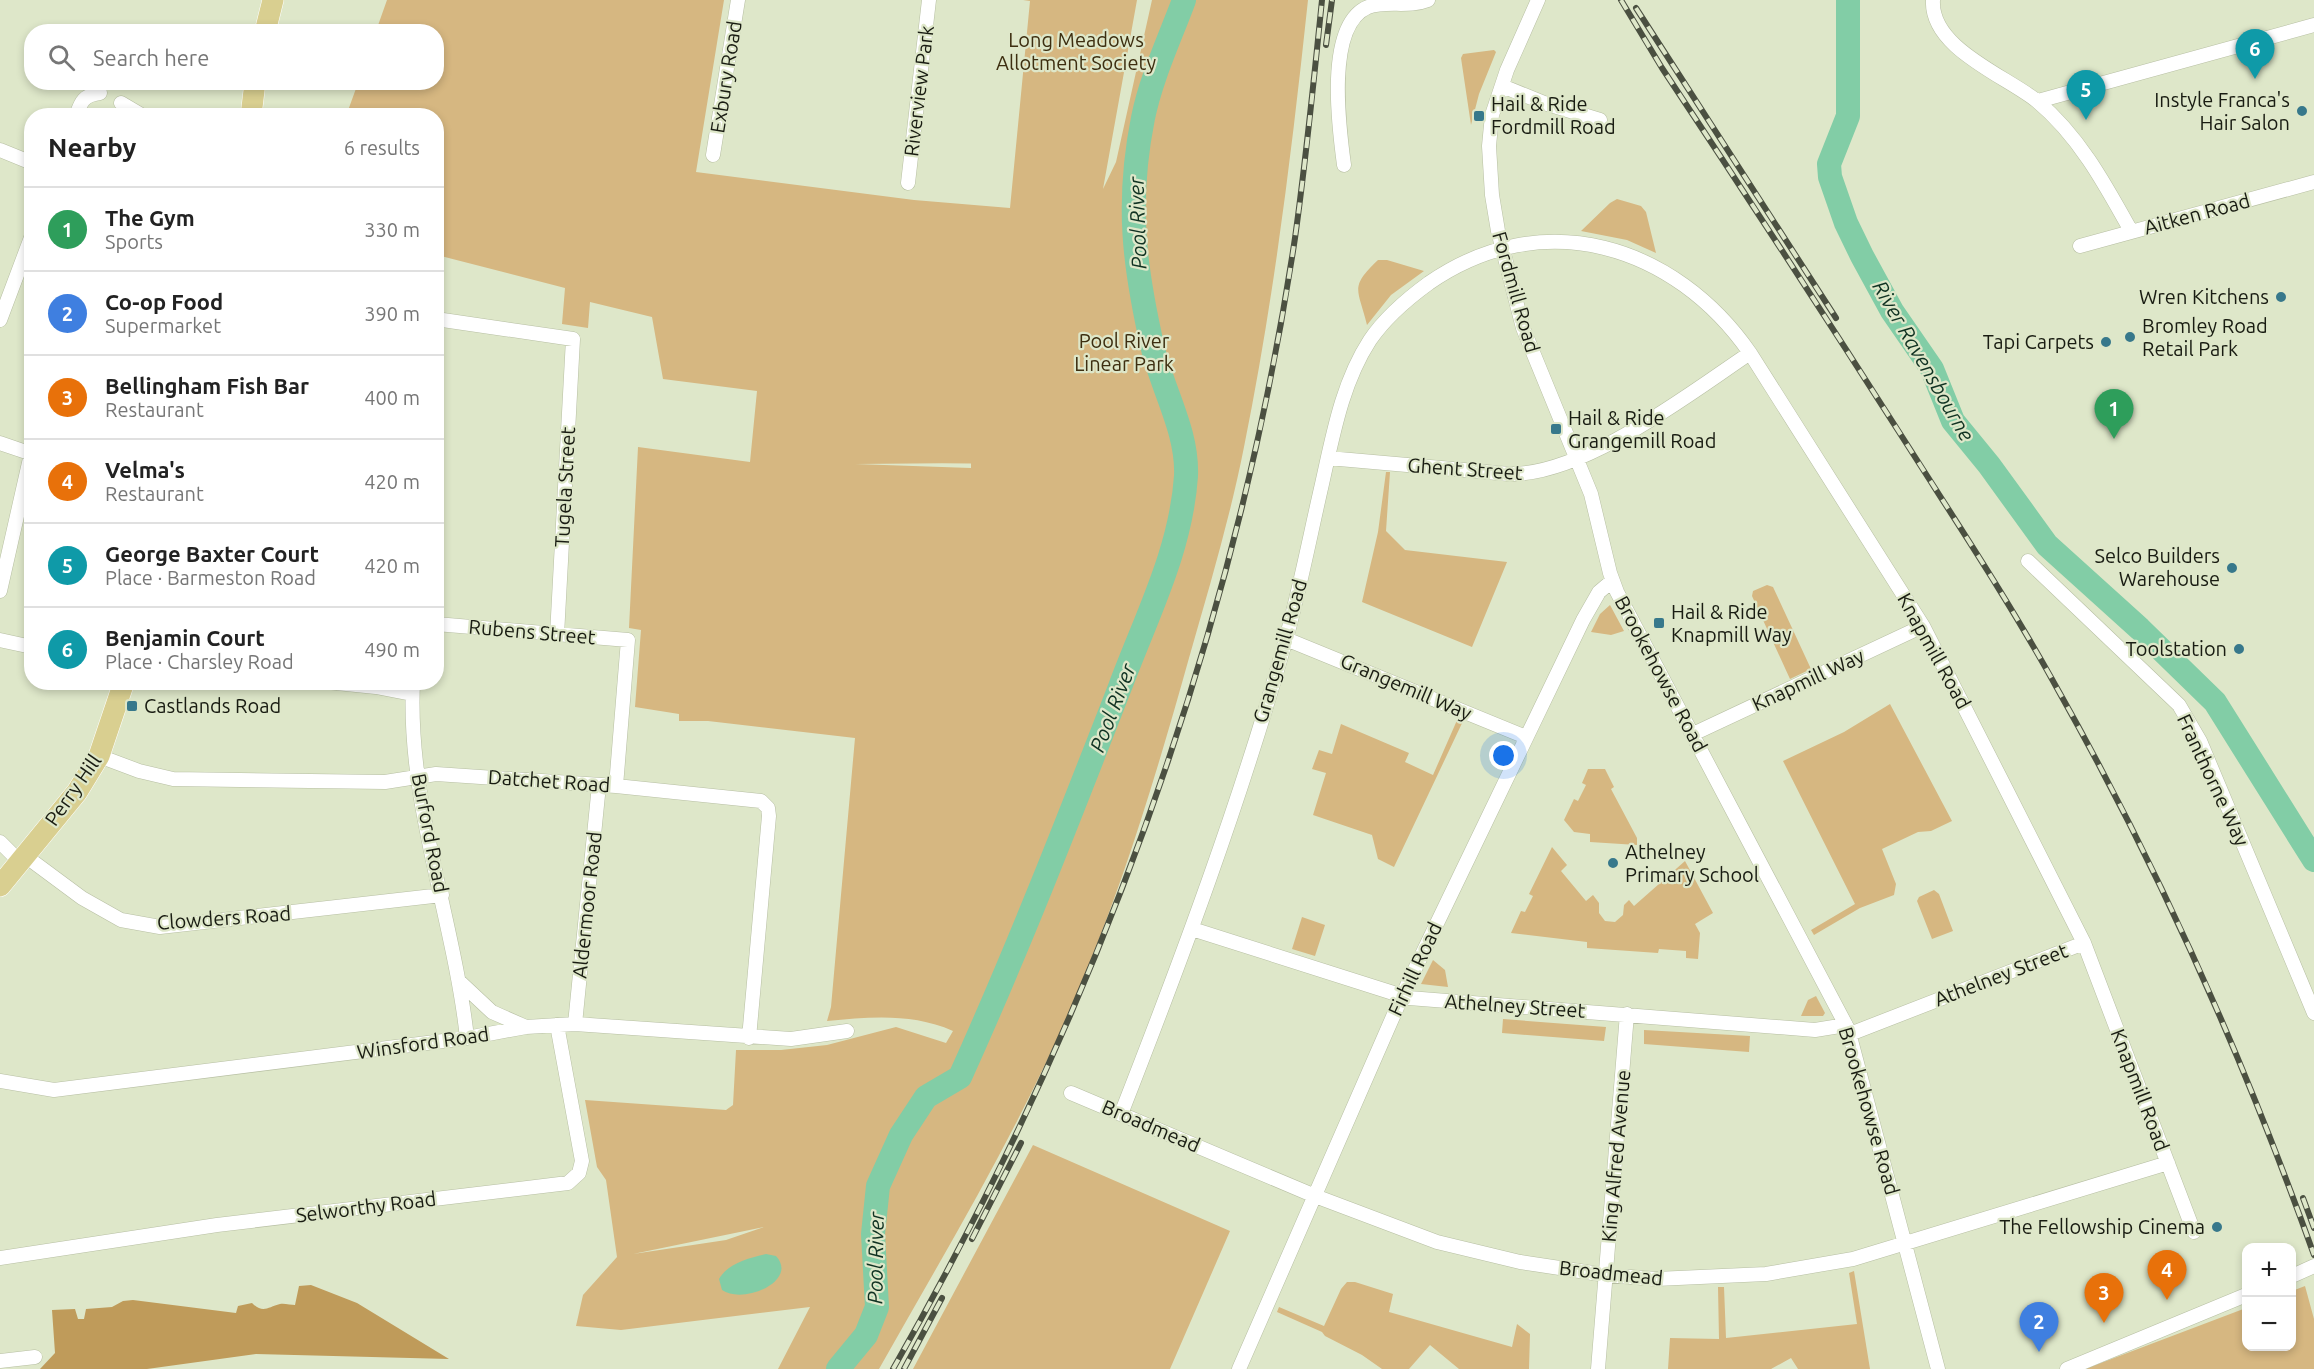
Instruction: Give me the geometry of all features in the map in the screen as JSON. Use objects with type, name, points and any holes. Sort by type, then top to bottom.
[{"type":"main road","points":[[267,24],[273,0]]},
{"type":"main road","points":[[252,108],[254,90]]},
{"type":"main road","name":"Perry Hill","points":[[0,886],[77,792],[99,756],[121,690]]},
{"type":"street","name":"Exbury Road","points":[[713,154],[738,0]]},
{"type":"street","name":"Riverview Park","points":[[908,183],[929,0]]},
{"type":"street","points":[[1344,165],[1337,102],[1341,58],[1350,25],[1359,12],[1371,6],[1410,4],[1428,0]]},
{"type":"street","name":"Fordmill Road","points":[[1538,0],[1502,86],[1490,128],[1489,163],[1494,212],[1527,338],[1578,457],[1597,511],[1612,581]]},
{"type":"street","points":[[1933,0],[1937,21],[1950,41],[1964,54],[2038,101],[2089,158],[2131,231]]},
{"type":"street","points":[[2038,101],[2314,25]]},
{"type":"street","points":[[1502,86],[1544,104],[1600,120]]},
{"type":"street","points":[[79,108],[88,95],[100,93]]},
{"type":"street","points":[[121,103],[129,108]]},
{"type":"street","points":[[0,150],[24,160]]},
{"type":"street","name":"Aitken Road","points":[[2080,246],[2314,182]]},
{"type":"street","name":"Knapmill Road","points":[[1502,248],[1568,244],[1605,248],[1644,261],[1676,278],[1709,303],[1750,353],[1923,626],[2084,942],[2193,1232]]},
{"type":"street","name":"Grangemill Road","points":[[1121,1114],[1192,929],[1286,639],[1328,458],[1348,384],[1371,339],[1405,302],[1441,275],[1479,255],[1502,248]]},
{"type":"street","points":[[0,320],[24,256]]},
{"type":"street","name":"Tugela Street","points":[[444,320],[573,339],[557,634]]},
{"type":"street","name":"Ghent Street","points":[[1328,458],[1525,475],[1546,470],[1636,429],[1750,353]]},
{"type":"street","points":[[0,443],[24,452]]},
{"type":"street","points":[[0,591],[24,485]]},
{"type":"street","name":"Franthorne Way","points":[[2028,561],[2179,705],[2200,741],[2314,1013]]},
{"type":"street","name":"Brookehowse Road","points":[[1612,581],[1848,1030],[1938,1369]]},
{"type":"street","name":"Firhill Road","points":[[1245,1367],[1315,1196],[1402,996],[1588,609],[1599,592],[1612,581]]},
{"type":"street","name":"Rubens Street","points":[[444,625],[628,640],[616,786]]},
{"type":"street","name":"Knapmill Way","points":[[1693,734],[1923,626]]},
{"type":"street","name":"Grangemill Way","points":[[1286,639],[1526,737]]},
{"type":"street","points":[[0,640],[24,645]]},
{"type":"street","name":"Burford Road","points":[[413,690],[418,778],[423,813],[461,982],[467,1038]]},
{"type":"street","name":"Datchet Road","points":[[99,756],[139,771],[173,779],[385,782],[436,774],[616,786],[756,800],[768,808],[749,1038]]},
{"type":"street","name":"Aldermoor Road","points":[[575,1024],[599,785]]},
{"type":"street","name":"Clowders Road","points":[[0,842],[82,898],[121,920],[160,927],[442,895]]},
{"type":"street","name":"Athelney Street","points":[[1192,929],[1402,996],[1815,1030],[1848,1030],[2084,942]]},
{"type":"street","points":[[461,982],[492,1011],[526,1027]]},
{"type":"street","name":"King Alfred Avenue","points":[[1598,1369],[1627,1014]]},
{"type":"street","name":"Winsford Road","points":[[0,1081],[54,1090],[467,1038],[526,1027],[557,1024],[790,1039],[847,1031]]},
{"type":"street","name":"Selworthy Road","points":[[0,1258],[217,1225],[568,1183],[579,1173],[582,1161],[557,1024]]},
{"type":"street","name":"Broadmead","points":[[1071,1092],[1315,1196],[1447,1244],[1520,1262],[1606,1275],[1681,1279],[1766,1275],[1826,1266],[1906,1244],[2168,1163]]},
{"type":"street","points":[[2296,1274],[2311,1267]]},
{"type":"street","points":[[2067,1369],[2242,1297]]},
{"type":"street","points":[[0,1361],[35,1357]]},
{"type":"green space","points":[[387,0],[724,0],[696,172],[914,200],[1010,208],[1030,1],[1023,0],[1137,0],[1103,189],[1116,162],[1152,0],[1308,0],[1281,224],[1244,447],[1219,553],[1152,783],[1111,908],[1057,1038],[985,1182],[879,1369],[778,1369],[810,1307],[621,1330],[576,1326],[583,1295],[617,1257],[606,1180],[597,1167],[585,1100],[726,1110],[733,1105],[736,1050],[781,1050],[827,1045],[896,1027],[946,1043],[953,1031],[938,1025],[907,1019],[827,1021],[831,1007],[855,738],[708,721],[679,721],[679,714],[635,707],[641,630],[629,628],[638,447],[750,462],[757,391],[663,379],[652,317],[590,302],[588,328],[562,324],[565,288],[444,257],[444,108],[349,108],[355,90],[444,90],[444,24],[378,24]],"holes":[[[971,463],[971,468],[855,464]],[[764,1227],[726,1240],[633,1254]]]},
{"type":"green space","points":[[1494,50],[1496,52],[1479,94],[1471,125],[1461,58],[1463,54]]},
{"type":"green space","points":[[1617,199],[1641,206],[1646,212],[1656,253],[1627,240],[1581,231]]},
{"type":"green space","points":[[1378,260],[1387,260],[1424,271],[1391,295],[1367,325],[1359,296],[1359,283]]},
{"type":"green space","points":[[1386,472],[1390,472],[1386,531],[1405,550],[1507,562],[1472,647],[1362,602],[1378,532]]},
{"type":"green space","points":[[1767,585],[1773,587],[1811,669],[1790,679],[1752,596],[1753,591]]},
{"type":"green space","points":[[1610,605],[1624,631],[1611,635],[1591,632],[1600,614]]},
{"type":"green space","points":[[1890,704],[1952,821],[1931,831],[1918,832],[1882,849],[1896,884],[1894,895],[1860,908],[1814,935],[1811,930],[1855,904],[1783,761],[1844,732]]},
{"type":"green space","points":[[1458,718],[1464,719],[1394,867],[1378,859],[1372,835],[1313,815],[1326,773],[1312,769],[1319,750],[1332,754],[1341,724],[1409,753],[1405,762],[1433,775]]},
{"type":"green space","points":[[1588,769],[1605,769],[1614,787],[1611,789],[1637,838],[1637,845],[1590,842],[1590,834],[1574,832],[1564,820],[1574,799],[1578,801],[1586,785],[1582,783]]},
{"type":"green space","points":[[1552,847],[1567,865],[1561,871],[1586,901],[1593,895],[1599,903],[1599,913],[1605,921],[1615,922],[1623,915],[1624,905],[1629,900],[1634,906],[1685,861],[1713,913],[1695,924],[1700,933],[1698,959],[1686,958],[1686,951],[1659,949],[1658,953],[1587,948],[1587,942],[1511,933],[1521,911],[1525,912],[1533,896],[1529,894]]},
{"type":"green space","points":[[1934,890],[1939,894],[1953,931],[1932,939],[1917,901],[1919,897]]},
{"type":"green space","points":[[1302,917],[1325,925],[1315,956],[1292,949]]},
{"type":"green space","points":[[1433,960],[1445,970],[1448,987],[1421,984]]},
{"type":"green space","points":[[1816,996],[1825,1013],[1823,1016],[1801,1016],[1808,1000]]},
{"type":"green space","points":[[1503,1019],[1606,1027],[1604,1041],[1502,1033]]},
{"type":"green space","points":[[1644,1030],[1750,1036],[1749,1052],[1644,1044]]},
{"type":"green space","points":[[1033,1145],[1230,1231],[1170,1369],[913,1369]]},
{"type":"green space","points":[[1854,1271],[1870,1369],[1798,1369],[1791,1358],[1771,1369],[1668,1369],[1670,1338],[1719,1339],[1718,1287],[1724,1287],[1726,1338],[1857,1324],[1849,1273]]},
{"type":"green space","points":[[1347,1282],[1355,1282],[1393,1294],[1389,1312],[1512,1347],[1517,1324],[1530,1334],[1529,1369],[1459,1369],[1430,1345],[1409,1369],[1382,1369],[1362,1355],[1325,1336],[1322,1332],[1277,1312],[1279,1307],[1324,1326],[1341,1289]]},
{"type":"green space","points":[[2305,1286],[2314,1319],[2314,1369],[2085,1369],[2242,1310],[2242,1351],[2296,1351],[2296,1289]]},
{"type":"shaded area","points":[[766,1254],[776,1256],[781,1265],[780,1274],[775,1282],[766,1288],[743,1295],[731,1294],[722,1290],[719,1279],[723,1273],[746,1259]]},
{"type":"shaded area","points":[[311,1285],[357,1303],[449,1359],[256,1354],[147,1369],[40,1369],[55,1353],[52,1310],[75,1309],[78,1319],[84,1319],[86,1309],[112,1307],[123,1301],[133,1300],[236,1313],[238,1306],[252,1303],[263,1309],[282,1304],[295,1305],[299,1286]]},
{"type":"waterway","name":"Pool River","points":[[838,1369],[866,1335],[877,1307],[873,1234],[878,1186],[901,1135],[926,1097],[960,1077],[1062,834],[1161,583],[1177,531],[1183,504],[1186,460],[1179,428],[1157,365],[1146,319],[1137,262],[1134,207],[1138,149],[1146,103],[1184,0]]},
{"type":"waterway","name":"River Ravensbourne","points":[[1848,0],[1848,116],[1829,164],[1830,177],[1846,223],[1862,256],[1892,311],[1932,369],[1953,421],[1989,465],[2047,545],[2140,629],[2215,702],[2314,860]]},
{"type":"railway","points":[[893,1369],[965,1236],[1032,1101],[1092,963],[1146,822],[1194,680],[1235,535],[1269,387],[1295,238],[1322,0]]},
{"type":"railway","points":[[1326,45],[1332,0]]},
{"type":"railway","points":[[1621,0],[1662,68],[1966,536],[2058,690],[2131,827],[2198,967],[2259,1109],[2314,1255]]},
{"type":"railway","points":[[1636,8],[1836,318]]},
{"type":"railway","points":[[972,1239],[1021,1143]]},
{"type":"railway","points":[[2303,1198],[2314,1228]]},
{"type":"railway","points":[[904,1369],[942,1298]]},
{"type":"place","name":"Benjamin Court","points":[[2255,79]]},
{"type":"place","name":"Instyle Franca's Hair Salon","points":[[2302,111]]},
{"type":"place","name":"Hail & Ride Fordmill Road","points":[[1479,116]]},
{"type":"place","name":"George Baxter Court","points":[[2086,120]]},
{"type":"place","name":"Wren Kitchens","points":[[2281,297]]},
{"type":"place","name":"Bromley Road Retail Park","points":[[2130,337]]},
{"type":"place","name":"Tapi Carpets","points":[[2106,342]]},
{"type":"place","name":"Hail & Ride Grangemill Road","points":[[1556,429]]},
{"type":"place","name":"The Gym","points":[[2114,439]]},
{"type":"place","name":"Selco Builders Warehouse","points":[[2232,568]]},
{"type":"place","name":"Hail & Ride Knapmill Way","points":[[1659,623]]},
{"type":"place","name":"Toolstation","points":[[2239,649]]},
{"type":"place","name":"Castlands Road","points":[[132,706]]},
{"type":"place","name":"Athelney Primary School","points":[[1613,863]]},
{"type":"place","name":"The Fellowship Cinema","points":[[2217,1227]]},
{"type":"place","name":"Velma's","points":[[2167,1300]]},
{"type":"place","name":"Bellingham Fish Bar","points":[[2104,1323]]},
{"type":"place","name":"Co-op Food","points":[[2039,1352]]},
{"type":"park label","name":"Long Meadows Allotment Society","points":[[1076,52]]},
{"type":"park label","name":"Pool River Linear Park","points":[[1124,352]]}]
